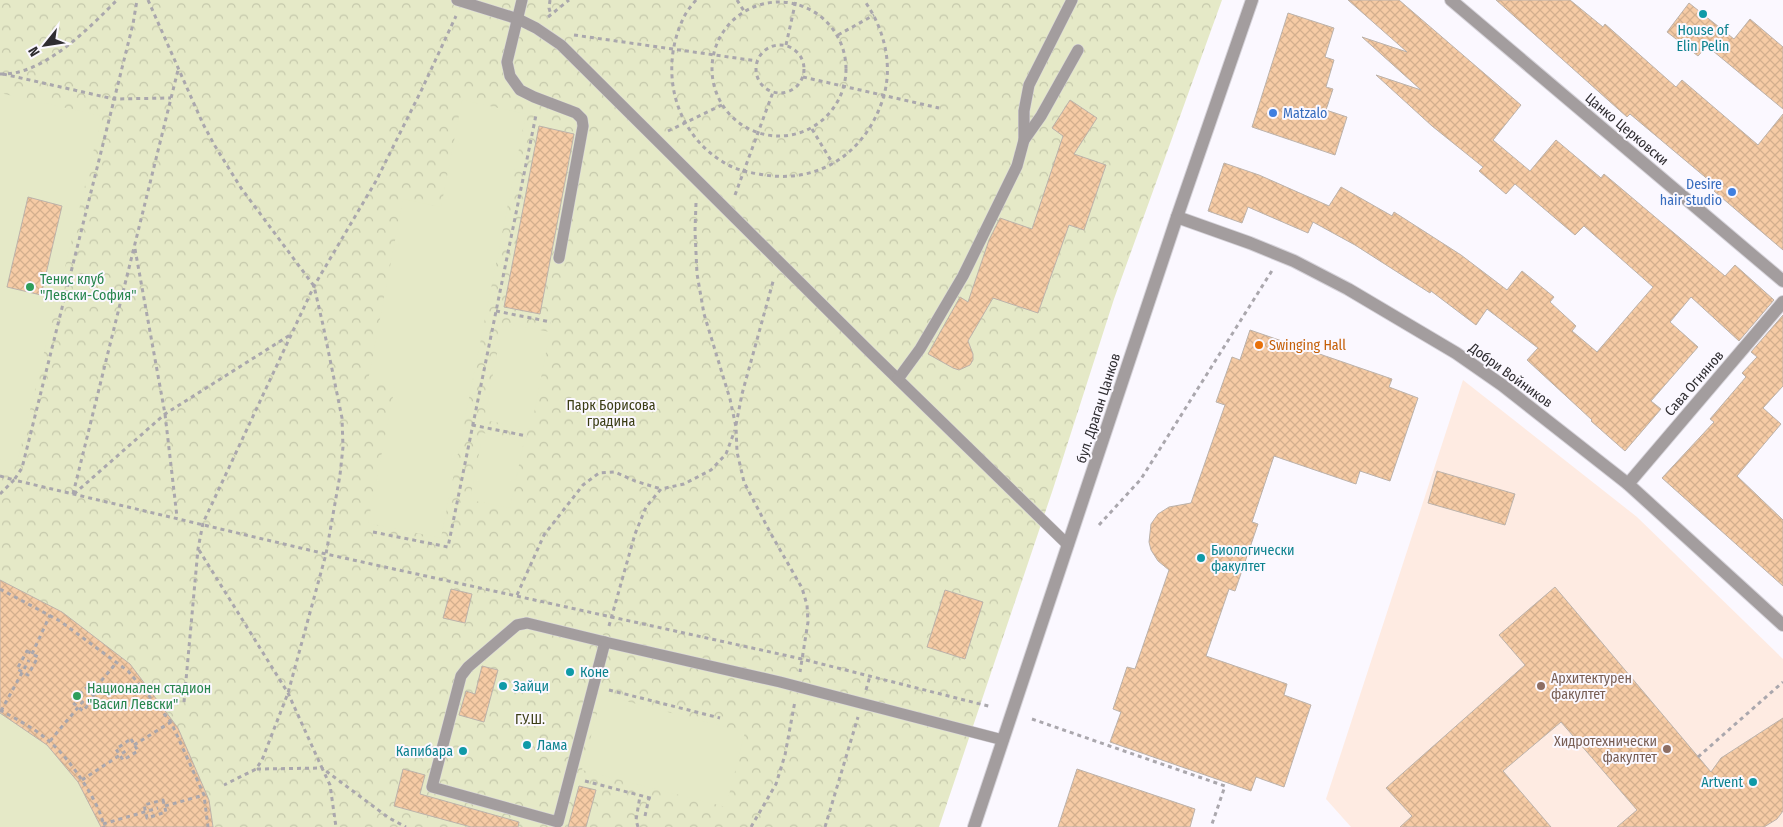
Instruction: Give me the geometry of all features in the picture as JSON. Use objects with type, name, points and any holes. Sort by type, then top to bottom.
[{"type":"street","name":"бул. Драган Цанков","points":[[974,827],[1177,217],[1252,0]]},
{"type":"street","name":"Цанко Церковски","points":[[1451,0],[1783,281]]},
{"type":"street","name":"Добри Войников","points":[[1177,217],[1281,256],[1348,289],[1456,353],[1502,385],[1628,484],[1783,625]]},
{"type":"street","name":"Сава Огнянов","points":[[1628,484],[1783,302]]},
{"type":"lane","points":[[522,0],[507,62],[510,76],[520,90],[576,113],[582,119],[583,126],[559,258]]},
{"type":"lane","points":[[898,379],[920,348],[963,276],[1017,166],[1024,140],[1024,111],[1029,85],[1072,0]]},
{"type":"lane","points":[[460,1],[518,19],[536,28],[561,45],[1068,545]]},
{"type":"lane","points":[[1024,140],[1078,50]]},
{"type":"lane","points":[[606,642],[558,822],[432,787],[461,676],[468,667],[517,625],[527,623],[798,687],[1003,740]]},
{"type":"path","points":[[2,74],[26,70],[50,58],[92,25],[117,0]]},
{"type":"path","points":[[0,494],[14,480],[22,468],[133,24],[137,0]]},
{"type":"path","points":[[148,0],[203,124],[215,146],[241,188],[314,286],[342,418],[343,447],[340,475],[326,554],[288,693],[262,760],[256,769]]},
{"type":"path","points":[[550,0],[549,8],[551,14]]},
{"type":"path","points":[[536,28],[569,0]]},
{"type":"path","points":[[696,0],[683,18],[672,48],[671,72],[675,98],[685,123],[702,145],[723,162],[744,171],[777,178],[806,174],[833,164],[856,146],[874,123],[885,96],[888,68],[884,40],[874,15],[864,0]]},
{"type":"path","points":[[737,0],[744,11]]},
{"type":"path","points":[[184,702],[198,549],[203,523],[314,286],[376,181],[422,89],[460,1]]},
{"type":"path","points":[[778,1],[796,2],[813,10],[827,21],[838,35],[845,51],[847,69],[845,87],[838,103],[827,118],[812,128],[796,135],[779,137],[758,133],[746,128],[733,118],[722,105],[715,88],[712,71],[713,54],[720,36],[730,22],[744,11],[760,4],[778,1]]},
{"type":"path","points":[[786,45],[796,2]]},
{"type":"path","points":[[838,35],[874,15]]},
{"type":"path","points":[[570,34],[757,61]]},
{"type":"path","points":[[786,45],[793,48],[803,61],[805,69],[803,77],[795,88],[781,93],[773,92],[760,84],[757,76],[757,61],[760,54],[771,46],[786,45]]},
{"type":"path","points":[[73,494],[178,69]]},
{"type":"path","points":[[2,74],[114,99],[171,98]]},
{"type":"path","points":[[803,77],[939,108]]},
{"type":"path","points":[[734,198],[773,92]]},
{"type":"path","points":[[373,532],[448,547],[539,99]]},
{"type":"path","points":[[667,132],[722,105]]},
{"type":"path","points":[[812,128],[833,164]]},
{"type":"path","points":[[697,195],[695,230],[697,274],[704,314],[730,399],[736,427],[737,452],[744,482],[802,588],[807,605],[808,622],[785,755],[776,784],[750,827]]},
{"type":"path","points":[[134,247],[164,414],[177,517]]},
{"type":"path","points":[[1099,525],[1141,479],[1281,256]]},
{"type":"path","points":[[517,595],[544,535],[582,485],[599,473],[615,472],[635,482],[662,489],[684,484],[711,470],[726,454],[736,427],[742,394],[775,273]]},
{"type":"path","points":[[496,311],[551,322]]},
{"type":"path","points":[[73,494],[164,414],[291,334]]},
{"type":"path","points":[[472,425],[527,436]]},
{"type":"path","points":[[0,476],[203,523],[326,554],[802,659],[992,707]]},
{"type":"path","points":[[609,625],[635,534],[646,507],[662,489]]},
{"type":"path","points":[[198,549],[288,693],[330,785],[336,827]]},
{"type":"path","points":[[0,588],[60,621],[128,671],[171,722],[204,795],[208,827]]},
{"type":"path","points":[[32,654],[50,615]]},
{"type":"path","points":[[27,651],[32,654],[38,658],[28,675],[17,669],[27,651]]},
{"type":"path","points":[[29,660],[1,711],[50,741],[82,780],[95,804],[103,825],[158,808]]},
{"type":"path","points":[[91,693],[117,662]]},
{"type":"path","points":[[825,827],[870,676]]},
{"type":"path","points":[[1698,757],[1783,682]]},
{"type":"path","points":[[594,686],[720,718]]},
{"type":"path","points":[[86,688],[91,693],[95,697],[83,711],[72,702],[86,688]]},
{"type":"path","points":[[50,741],[85,700]]},
{"type":"path","points":[[1032,718],[1225,786],[1211,827]]},
{"type":"path","points":[[134,745],[171,722]]},
{"type":"path","points":[[131,739],[138,751],[123,760],[120,755],[116,748],[131,739]]},
{"type":"path","points":[[82,780],[129,749]]},
{"type":"path","points":[[224,784],[256,769],[322,768],[389,818],[406,827]]},
{"type":"path","points":[[570,777],[654,799]]},
{"type":"path","points":[[165,806],[204,795]]},
{"type":"path","points":[[638,827],[636,820],[640,796]]},
{"type":"path","points":[[645,816],[649,798]]},
{"type":"path","points":[[163,800],[166,812],[147,818],[146,812],[144,805],[163,800]]},
{"type":"shaded area","points":[[1463,380],[1637,517],[1783,659],[1783,827],[1351,827],[1326,799]]},
{"type":"green space","name":"Парк Борисова градина","points":[[0,0],[1222,0],[1114,299],[1053,489],[939,827],[0,827]]},
{"type":"green space","name":"Тенис клуб \"Левски-София\"","points":[[0,93],[102,116],[17,463],[0,459]]},
{"type":"green space","points":[[462,100],[526,114],[441,538],[368,523],[395,386],[368,381],[403,199],[441,207]]},
{"type":"green space","points":[[503,323],[550,332],[531,429],[484,420]]},
{"type":"green space","points":[[483,433],[524,441],[510,508],[470,500]]},
{"type":"green space","name":"Национален стадион \"Васил Левски\"","points":[[0,580],[62,612],[130,664],[178,728],[213,827],[0,827]]},
{"type":"green space","points":[[602,695],[745,732],[726,807],[582,770]]},
{"type":"building","points":[[1348,0],[1399,0],[1521,105],[1493,140],[1530,171],[1556,140],[1601,178],[1604,174],[1725,276],[1735,265],[1774,300],[1739,341],[1691,297],[1670,322],[1698,347],[1651,401],[1661,409],[1625,451],[1527,360],[1538,348],[1487,309],[1476,325],[1431,291],[1430,293],[1355,245],[1313,222],[1308,233],[1248,207],[1242,223],[1208,211],[1224,163],[1259,175],[1329,206],[1341,187],[1392,216],[1394,212],[1461,255],[1507,290],[1522,271],[1554,297],[1550,302],[1576,326],[1572,331],[1597,352],[1653,287],[1584,226],[1575,235],[1515,184],[1506,194],[1479,171],[1483,167],[1432,126],[1376,75],[1421,90],[1362,37],[1407,52]]},
{"type":"building","points":[[1496,0],[1570,0],[1603,27],[1605,24],[1676,87],[1682,80],[1758,145],[1783,114],[1783,250],[1714,191],[1717,187],[1630,114],[1627,117]]},
{"type":"building","points":[[1689,3],[1734,39],[1750,19],[1783,47],[1783,109],[1707,46],[1698,56],[1667,32]]},
{"type":"building","points":[[1288,13],[1334,28],[1325,57],[1334,60],[1326,87],[1333,89],[1326,110],[1347,117],[1335,155],[1252,127]]},
{"type":"building","points":[[1070,100],[1097,118],[1074,154],[1106,165],[1084,230],[1069,225],[1038,313],[993,298],[968,341],[973,354],[973,360],[970,365],[959,370],[953,368],[928,354],[960,297],[968,302],[989,240],[1000,218],[1032,229],[1063,136],[1052,128]]},
{"type":"building","points":[[539,126],[574,134],[540,314],[504,307]]},
{"type":"building","points":[[28,197],[62,206],[41,295],[7,287]]},
{"type":"building","points":[[1783,315],[1783,386],[1763,408],[1781,424],[1737,476],[1783,520],[1783,586],[1662,478],[1714,422],[1710,419],[1746,377],[1742,373],[1757,357],[1751,352]]},
{"type":"building","name":"Биологически факултет","points":[[1250,330],[1392,379],[1389,387],[1418,398],[1390,481],[1360,471],[1356,484],[1274,456],[1252,522],[1258,524],[1235,591],[1229,589],[1206,656],[1287,684],[1284,695],[1311,705],[1284,787],[1256,777],[1251,791],[1110,742],[1121,712],[1113,709],[1127,667],[1135,669],[1169,570],[1158,561],[1151,550],[1149,542],[1151,524],[1158,514],[1169,507],[1191,503],[1225,405],[1216,402],[1232,357],[1240,360]]},
{"type":"building","points":[[1437,471],[1515,494],[1505,525],[1428,503]]},
{"type":"building","name":"Национален стадион \"Васил Левски\"","points":[[0,580],[62,612],[130,664],[178,728],[209,800],[213,827],[101,827],[78,782],[47,745],[0,713]]},
{"type":"building","points":[[1555,587],[1711,772],[1721,758],[1783,718],[1783,811],[1777,819],[1764,827],[1617,827],[1637,810],[1561,722],[1503,771],[1551,827],[1400,827],[1412,816],[1386,788],[1525,665],[1499,635]]},
{"type":"building","points":[[451,589],[472,594],[465,623],[443,618]]},
{"type":"building","points":[[945,590],[983,602],[965,659],[927,647]]},
{"type":"building","points":[[482,666],[498,670],[484,722],[459,715],[466,691],[475,694]]},
{"type":"building","points":[[403,769],[425,775],[420,794],[519,822],[518,827],[471,827],[394,806]]},
{"type":"building","points":[[1077,769],[1195,809],[1190,827],[1058,827]]},
{"type":"building","points":[[579,786],[596,790],[586,827],[568,827]]},
{"type":"place","name":"House of Elin Pelin","points":[[1703,14]]},
{"type":"place","name":"Matzalo","points":[[1273,113]]},
{"type":"place","name":"Desire hair studio","points":[[1732,192]]},
{"type":"place","name":"Тенис клуб \"Левски-София\"","points":[[30,287]]},
{"type":"place","name":"Swinging Hall","points":[[1259,345]]},
{"type":"place","name":"Биологически факултет","points":[[1201,558]]},
{"type":"place","name":"Коне","points":[[570,672]]},
{"type":"place","name":"Зайци","points":[[503,686]]},
{"type":"place","name":"Архитектурен факултет","points":[[1541,686]]},
{"type":"place","name":"Национален стадион \"Васил Левски\"","points":[[77,696]]},
{"type":"place","name":"Лама","points":[[527,745]]},
{"type":"place","name":"Хидротехнически факултет","points":[[1667,749]]},
{"type":"place","name":"Капибара","points":[[463,751]]},
{"type":"place","name":"Artvent","points":[[1753,782]]},
{"type":"park label","name":"Г.У.Ш.","points":[[530,719]]}]
